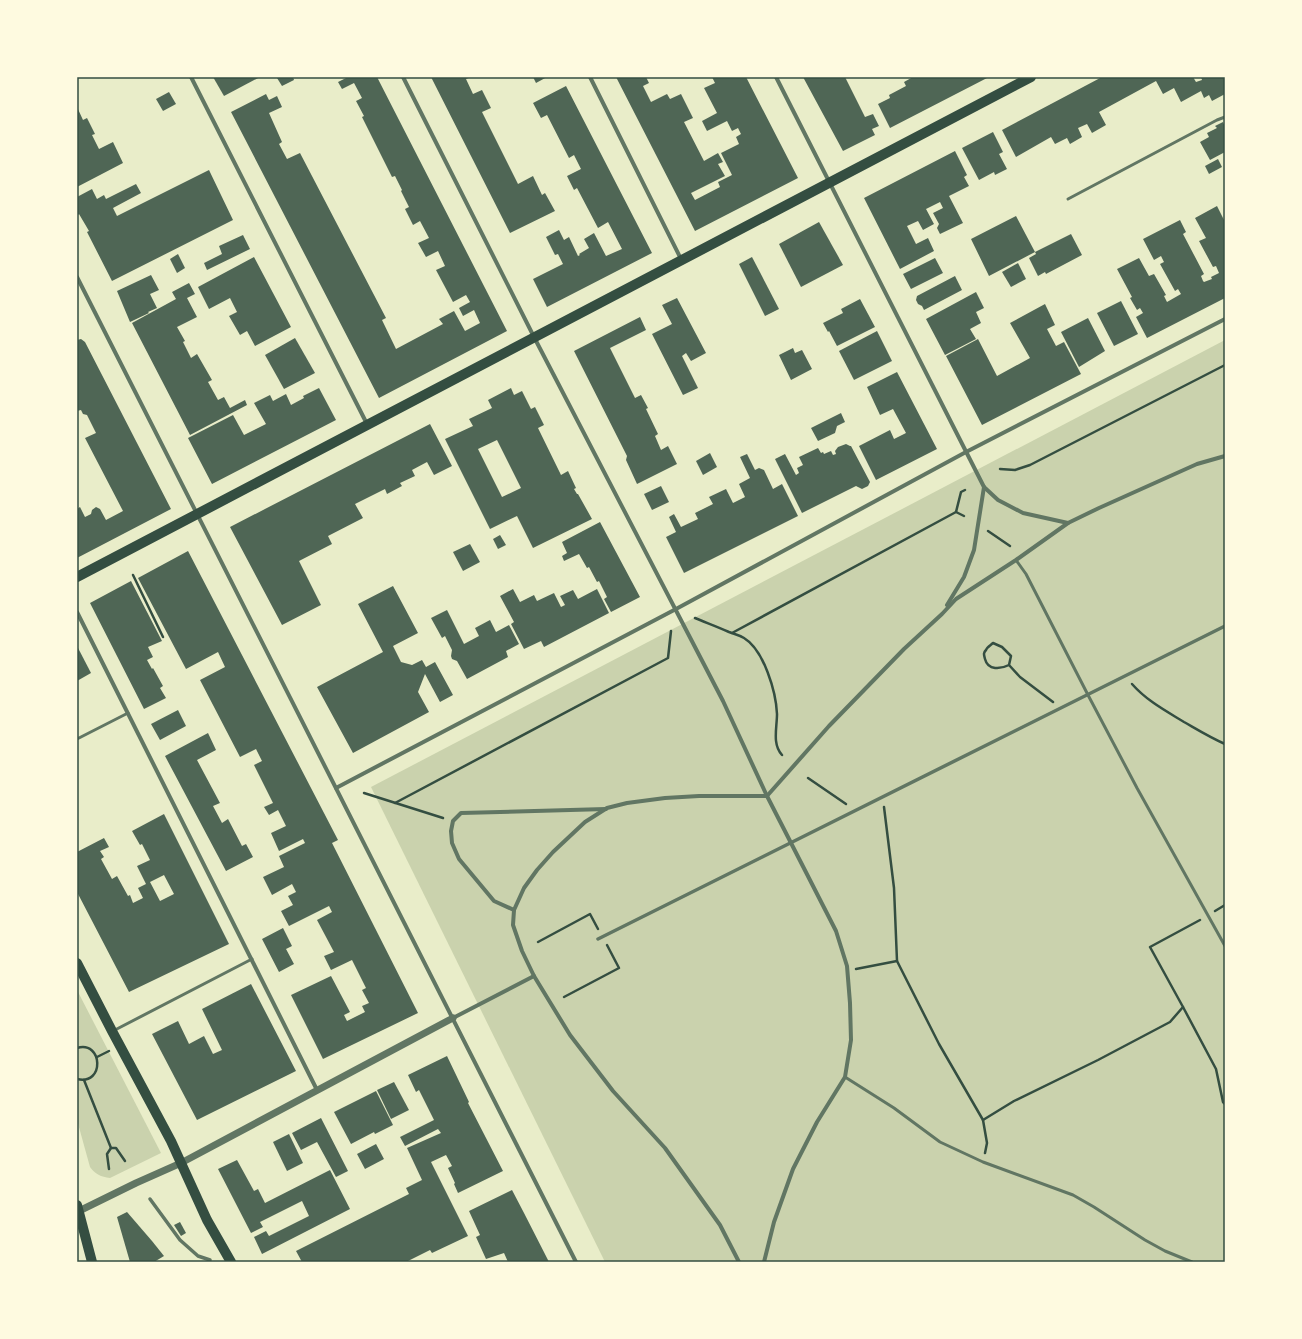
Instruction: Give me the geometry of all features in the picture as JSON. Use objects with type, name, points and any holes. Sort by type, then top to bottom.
[{"type":"main road","points":[[77,577],[829,183],[1018,80],[1031,77]]},
{"type":"main road","points":[[77,963],[171,1141],[207,1220],[231,1262]]},
{"type":"main road","points":[[78,1208],[92,1262]]},
{"type":"street","points":[[191,77],[368,425]]},
{"type":"street","points":[[403,77],[534,337],[723,701],[767,796],[792,842],[836,931],[847,971],[850,1003],[851,1040],[845,1077],[817,1122],[793,1169],[774,1222],[764,1262]]},
{"type":"street","points":[[590,77],[682,260]]},
{"type":"street","points":[[776,77],[984,487],[998,500],[1024,513],[1068,523]]},
{"type":"street","points":[[77,277],[576,1262]]},
{"type":"street","points":[[336,788],[676,609],[966,452],[1225,319]]},
{"type":"street","points":[[767,796],[793,764],[829,726],[904,649],[956,599],[1016,560],[1068,523],[1197,464],[1225,456]]},
{"type":"street","points":[[942,614],[964,577],[974,550],[984,487]]},
{"type":"street","points":[[77,612],[317,1090]]},
{"type":"street","points":[[598,940],[1225,626]]},
{"type":"street","points":[[514,910],[494,901],[459,859],[452,843],[451,831],[453,821],[461,813],[607,808],[627,803],[665,798],[699,796],[767,796]]},
{"type":"street","points":[[607,808],[585,822],[553,852],[537,870],[524,888],[514,910],[513,925],[522,951],[534,976],[570,1035],[613,1091],[665,1148],[720,1225],[738,1262]]},
{"type":"street","points":[[78,1208],[181,1163],[534,976]]},
{"type":"street","points":[[150,1199],[180,1240],[198,1256],[210,1260]]},
{"type":"lane","points":[[1068,199],[1217,120],[1225,118]]},
{"type":"lane","points":[[1016,560],[1026,574],[1137,788],[1225,946]]},
{"type":"lane","points":[[77,739],[128,713]]},
{"type":"lane","points":[[112,1031],[252,959]]},
{"type":"lane","points":[[845,1077],[894,1108],[940,1142],[983,1162],[1074,1195],[1145,1240],[1165,1251],[1192,1262]]},
{"type":"path","points":[[1000,469],[1016,470],[1030,465],[1225,365]]},
{"type":"path","points":[[732,633],[956,512],[962,492],[965,490]]},
{"type":"path","points":[[956,512],[964,516]]},
{"type":"path","points":[[988,531],[1010,546]]},
{"type":"path","points":[[133,575],[164,637]]},
{"type":"path","points":[[695,618],[744,638],[755,648],[765,666],[773,689],[777,714],[775,736],[782,756]]},
{"type":"path","points":[[395,803],[668,658],[671,631]]},
{"type":"path","points":[[1009,665],[1002,669],[992,668],[986,663],[984,654],[986,649],[993,643],[1002,647],[1010,656],[1009,665],[1020,677],[1062,707]]},
{"type":"path","points":[[1126,676],[1139,691],[1158,706],[1203,733],[1225,744]]},
{"type":"path","points":[[808,778],[848,806],[857,810]]},
{"type":"path","points":[[364,793],[453,821]]},
{"type":"path","points":[[883,797],[894,888],[897,961],[935,1037],[982,1120],[987,1143],[983,1162]]},
{"type":"path","points":[[538,942],[590,914],[619,968],[564,997]]},
{"type":"path","points":[[1208,916],[1150,947],[1216,1069],[1223,1102],[1225,1104]]},
{"type":"path","points":[[847,971],[897,961]]},
{"type":"path","points":[[982,1120],[1014,1101],[1098,1060],[1170,1022],[1183,1007]]},
{"type":"path","points":[[77,1048],[80,1047],[89,1049],[97,1057],[98,1065],[97,1070],[92,1076],[84,1080],[77,1079]]},
{"type":"path","points":[[84,1080],[111,1148]]},
{"type":"path","points":[[111,1148],[116,1148],[125,1161]]},
{"type":"path","points":[[109,1169],[107,1154],[111,1148]]},
{"type":"green space","points":[[1225,340],[1225,1262],[605,1262],[371,787]]},
{"type":"green space","points":[[77,990],[161,1153],[110,1178],[98,1175],[90,1167],[77,1120]]},
{"type":"building","points":[[213,77],[260,77],[224,96]]},
{"type":"building","points":[[293,77],[294,80],[282,86],[277,78]]},
{"type":"building","points":[[348,77],[377,77],[507,331],[379,398],[231,112],[266,94],[269,100],[277,96],[282,107],[269,113],[282,142],[279,144],[287,159],[300,153],[386,318],[382,320],[396,349],[443,324],[439,319],[454,311],[465,331],[480,323],[474,310],[463,316],[459,308],[470,302],[466,295],[453,302],[436,270],[445,266],[438,251],[426,257],[418,243],[429,238],[420,221],[413,225],[405,209],[409,207],[401,191],[402,190],[395,176],[392,177],[362,117],[364,116],[356,101],[362,98],[354,83],[342,89],[338,82]]},
{"type":"building","points":[[431,77],[471,77],[466,79],[473,94],[482,90],[491,108],[482,112],[518,184],[533,176],[542,195],[545,193],[555,211],[510,233]]},
{"type":"building","points":[[533,77],[547,77],[536,83]]},
{"type":"building","points":[[616,77],[646,77],[649,83],[643,86],[651,102],[667,94],[670,99],[681,94],[693,118],[684,122],[704,161],[718,153],[723,162],[718,164],[725,176],[691,193],[695,200],[720,187],[718,182],[732,175],[721,153],[739,144],[736,137],[741,134],[738,128],[732,131],[727,121],[707,131],[702,121],[717,113],[704,88],[715,83],[712,77],[746,77],[798,178],[695,231]]},
{"type":"building","points":[[803,77],[845,77],[865,117],[873,114],[879,126],[872,129],[875,135],[843,151]]},
{"type":"building","points":[[913,77],[987,78],[890,128],[878,104],[890,98],[889,95],[906,86],[904,82]]},
{"type":"building","points":[[1102,77],[1193,77],[1196,82],[1202,80],[1201,77],[1225,77],[1225,94],[1212,101],[1209,95],[1204,98],[1201,91],[1181,102],[1174,88],[1163,94],[1156,81],[1099,112],[1106,125],[1092,133],[1087,124],[1078,128],[1082,137],[1070,144],[1067,138],[1055,144],[1051,137],[1016,157],[1002,130]]},
{"type":"building","points":[[566,86],[652,253],[547,307],[533,279],[563,264],[558,254],[555,255],[546,237],[559,230],[564,240],[569,237],[578,256],[589,248],[584,239],[594,233],[606,256],[622,249],[608,222],[598,228],[577,188],[574,190],[567,176],[581,169],[574,155],[569,158],[547,115],[541,118],[533,103]]},
{"type":"building","points":[[169,92],[176,104],[163,111],[156,99]]},
{"type":"building","points":[[77,107],[83,120],[87,118],[95,134],[92,135],[99,149],[113,142],[123,163],[77,187]]},
{"type":"building","points":[[1223,122],[1225,127],[1225,152],[1210,160],[1200,142],[1209,137],[1207,133],[1217,128],[1215,126]]},
{"type":"building","points":[[993,132],[1003,152],[999,154],[1007,169],[995,175],[994,172],[979,180],[962,148]]},
{"type":"building","points":[[955,151],[967,175],[964,177],[969,186],[949,196],[963,223],[940,234],[937,228],[939,224],[933,213],[943,208],[940,202],[926,209],[934,224],[923,230],[918,221],[907,226],[916,244],[928,238],[934,251],[900,269],[864,198]]},
{"type":"building","points":[[1218,159],[1222,167],[1209,174],[1205,166]]},
{"type":"building","points":[[209,170],[233,220],[112,281],[87,232],[89,231],[79,214],[77,214],[77,197],[92,189],[97,199],[104,195],[106,199],[136,184],[141,193],[113,208],[117,216]]},
{"type":"building","points":[[1217,206],[1225,222],[1225,298],[1147,338],[1136,317],[1143,313],[1140,308],[1137,310],[1130,298],[1132,297],[1117,269],[1139,258],[1149,276],[1154,274],[1166,295],[1164,296],[1167,302],[1181,294],[1178,289],[1175,291],[1160,264],[1164,262],[1161,256],[1154,260],[1143,239],[1180,220],[1186,232],[1183,234],[1204,274],[1201,276],[1203,281],[1212,279],[1211,277],[1219,273],[1216,266],[1213,267],[1199,241],[1206,238],[1195,218]]},
{"type":"building","points":[[1016,216],[1035,252],[989,276],[971,239]]},
{"type":"building","points":[[819,222],[843,265],[801,287],[779,244]]},
{"type":"building","points":[[1071,234],[1082,255],[1046,274],[1045,272],[1038,276],[1029,258],[1036,254],[1035,252]]},
{"type":"building","points":[[243,235],[250,249],[207,270],[204,263],[222,254],[219,246]]},
{"type":"building","points":[[178,254],[185,268],[177,273],[170,259]]},
{"type":"building","points":[[254,257],[291,327],[255,346],[247,331],[240,335],[229,316],[237,312],[230,298],[209,309],[198,287]]},
{"type":"building","points":[[752,257],[779,309],[765,316],[739,264]]},
{"type":"building","points":[[935,258],[943,273],[911,289],[903,274]]},
{"type":"building","points":[[1018,263],[1026,279],[1011,287],[1002,272]]},
{"type":"building","points":[[151,275],[159,290],[150,294],[157,308],[130,322],[117,291]]},
{"type":"building","points":[[955,276],[962,290],[924,310],[922,306],[918,304],[916,300],[917,296]]},
{"type":"building","points":[[189,283],[195,294],[187,298],[197,317],[177,327],[185,341],[183,342],[191,358],[197,354],[212,380],[208,382],[218,400],[224,397],[230,408],[245,400],[247,405],[190,435],[132,323],[176,299],[172,292]]},
{"type":"building","points":[[976,292],[984,308],[976,312],[981,323],[970,329],[976,339],[945,355],[926,319]]},
{"type":"building","points":[[677,298],[706,353],[691,361],[686,353],[682,356],[698,388],[683,395],[652,334],[672,324],[662,305]]},
{"type":"building","points":[[860,299],[875,327],[837,346],[823,323],[843,313],[841,309]]},
{"type":"building","points":[[1121,301],[1138,334],[1114,346],[1097,313]]},
{"type":"building","points":[[1045,304],[1055,325],[1047,329],[1056,346],[1064,342],[1081,374],[982,425],[946,356],[978,339],[997,376],[1030,358],[1010,323]]},
{"type":"building","points":[[640,317],[646,330],[610,348],[635,398],[641,395],[648,408],[646,409],[658,434],[655,436],[661,450],[668,446],[677,464],[637,484],[626,460],[627,456],[574,351]]},
{"type":"building","points":[[1088,318],[1105,351],[1079,367],[1061,332]]},
{"type":"building","points":[[877,331],[892,361],[854,380],[839,351]]},
{"type":"building","points":[[295,338],[315,373],[284,389],[265,355]]},
{"type":"building","points":[[81,339],[85,342],[171,509],[77,558],[77,509],[80,507],[85,517],[91,514],[92,510],[96,507],[100,509],[106,520],[123,511],[85,438],[96,433],[87,415],[83,414],[81,410],[77,411],[77,340]]},
{"type":"building","points":[[793,348],[795,353],[802,350],[812,369],[791,380],[779,355]]},
{"type":"building","points":[[897,372],[937,449],[876,480],[859,446],[890,430],[894,439],[906,433],[893,409],[880,415],[867,387]]},
{"type":"building","points":[[319,388],[336,420],[212,484],[188,438],[233,415],[244,435],[266,424],[254,403],[270,395],[273,401],[286,394],[291,405],[304,398],[303,396]]},
{"type":"building","points":[[511,388],[514,395],[522,391],[531,409],[535,407],[544,425],[538,428],[561,475],[568,471],[576,488],[574,489],[592,519],[533,548],[517,516],[490,529],[445,439],[473,426],[469,419],[492,408],[488,400]],"holes":[[[497,440],[521,488],[502,497],[478,449]]]},
{"type":"building","points":[[841,413],[845,422],[837,426],[835,433],[818,441],[811,428]]},
{"type":"building","points":[[430,424],[452,466],[434,475],[427,462],[412,470],[415,476],[400,483],[402,486],[387,494],[385,489],[355,504],[363,518],[328,536],[332,544],[299,561],[321,605],[282,625],[230,527]]},
{"type":"building","points":[[846,444],[851,446],[870,482],[868,486],[862,489],[856,486],[802,513],[775,459],[785,454],[796,475],[799,473],[797,468],[803,465],[799,457],[818,448],[821,453],[823,452],[824,454],[831,451],[833,455],[836,454],[835,451],[838,447]]},
{"type":"building","points":[[710,453],[717,467],[703,475],[696,461]]},
{"type":"building","points":[[747,454],[755,470],[759,468],[764,470],[773,489],[782,484],[798,516],[684,573],[666,537],[676,532],[669,517],[674,514],[681,527],[698,519],[695,513],[713,504],[709,497],[726,489],[733,503],[745,497],[739,484],[750,478],[740,457]]},
{"type":"building","points":[[661,486],[669,502],[652,510],[644,494]]},
{"type":"building","points":[[600,522],[640,597],[611,612],[604,599],[607,597],[599,581],[597,582],[589,567],[587,568],[579,554],[564,561],[562,556],[567,553],[562,542]]},
{"type":"building","points":[[500,535],[506,545],[498,549],[493,539]]},
{"type":"building","points":[[470,544],[480,562],[463,571],[453,552]]},
{"type":"building","points":[[188,551],[338,840],[332,843],[418,1013],[323,1059],[291,995],[331,976],[350,1012],[344,1015],[347,1021],[365,1012],[362,1006],[369,1003],[362,990],[366,988],[352,960],[331,970],[324,956],[334,952],[317,920],[332,912],[329,906],[289,926],[281,911],[293,905],[288,896],[296,892],[292,884],[272,895],[263,877],[284,867],[279,856],[305,843],[303,839],[279,851],[271,833],[286,826],[278,810],[269,815],[264,807],[273,803],[254,765],[262,761],[256,749],[240,757],[200,680],[225,667],[218,652],[186,669],[138,578]]},
{"type":"building","points":[[131,581],[162,641],[148,647],[153,657],[147,660],[163,686],[160,688],[166,698],[144,709],[90,603]]},
{"type":"building","points":[[393,586],[418,633],[393,646],[401,662],[412,665],[422,660],[426,667],[435,662],[453,695],[440,702],[425,674],[418,692],[429,712],[353,753],[317,687],[383,652],[358,604]]},
{"type":"building","points":[[513,589],[520,602],[534,595],[537,601],[554,593],[561,607],[565,605],[560,596],[573,590],[578,599],[597,589],[609,613],[544,647],[541,641],[524,649],[511,624],[514,622],[500,596]]},
{"type":"building","points":[[447,610],[464,644],[479,636],[475,628],[490,620],[496,632],[509,625],[519,644],[506,651],[508,657],[467,679],[457,661],[452,659],[452,650],[445,636],[442,638],[431,618]]},
{"type":"building","points":[[77,646],[91,673],[77,681]]},
{"type":"building","points":[[178,710],[186,726],[160,740],[151,724]]},
{"type":"building","points":[[208,733],[216,750],[197,760],[220,803],[213,806],[222,823],[228,819],[242,846],[246,844],[253,857],[226,871],[165,756]]},
{"type":"building","points":[[164,814],[229,944],[129,992],[77,892],[77,852],[104,838],[109,847],[100,851],[104,857],[101,859],[112,879],[117,876],[128,896],[130,895],[133,903],[143,898],[138,888],[146,884],[137,866],[150,860],[142,844],[140,845],[132,831]],"holes":[[[164,875],[174,894],[160,901],[150,882]]]},
{"type":"building","points":[[283,928],[292,946],[286,949],[294,964],[279,972],[262,939]]},
{"type":"building","points":[[251,984],[296,1071],[197,1120],[152,1034],[178,1021],[189,1044],[204,1036],[213,1054],[222,1050],[202,1009]]},
{"type":"building","points":[[447,1056],[469,1102],[468,1103],[503,1171],[458,1193],[448,1168],[452,1166],[446,1155],[431,1162],[468,1236],[432,1253],[430,1250],[406,1262],[302,1262],[296,1251],[409,1194],[406,1188],[422,1180],[407,1148],[441,1133],[438,1129],[405,1146],[400,1137],[434,1120],[419,1090],[416,1092],[408,1075]]},
{"type":"building","points":[[394,1082],[409,1110],[391,1119],[377,1090]]},
{"type":"building","points":[[376,1091],[393,1125],[375,1134],[374,1132],[351,1144],[334,1112]]},
{"type":"building","points":[[321,1118],[348,1171],[336,1177],[317,1142],[301,1150],[292,1133]]},
{"type":"building","points":[[289,1134],[303,1163],[287,1171],[273,1142]]},
{"type":"building","points":[[376,1144],[384,1159],[365,1169],[357,1154]]},
{"type":"building","points":[[237,1160],[254,1191],[258,1189],[265,1203],[330,1170],[350,1209],[262,1254],[254,1237],[266,1231],[269,1236],[309,1216],[302,1201],[260,1222],[263,1227],[251,1233],[218,1169]]},
{"type":"building","points":[[512,1190],[549,1262],[508,1262],[504,1253],[486,1259],[476,1237],[480,1235],[469,1211]]},
{"type":"building","points":[[127,1212],[164,1256],[154,1262],[130,1262],[117,1217]]},
{"type":"building","points":[[180,1222],[186,1233],[181,1236],[174,1225]]}]
